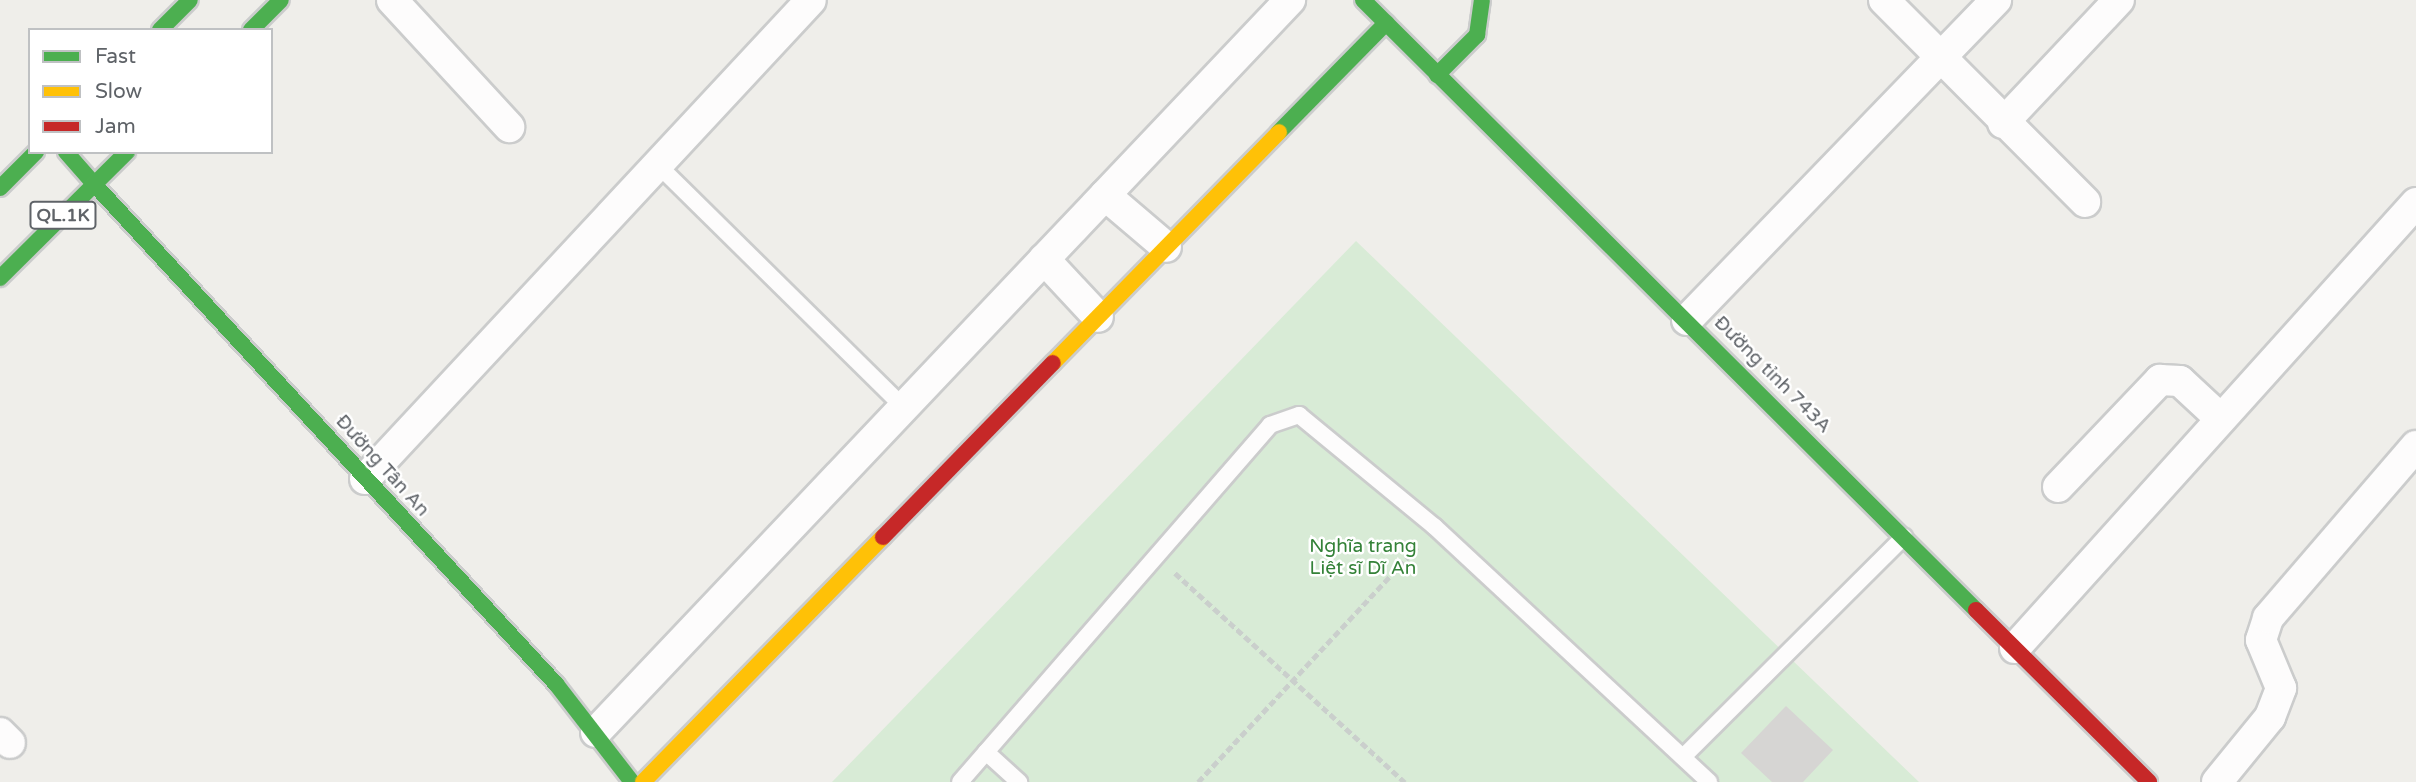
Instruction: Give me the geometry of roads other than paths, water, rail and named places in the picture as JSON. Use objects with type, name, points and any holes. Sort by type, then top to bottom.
[{"type":"street","points":[[162,28],[190,0]]},
{"type":"street","points":[[253,28],[281,0]]},
{"type":"street","points":[[391,0],[509,127]]},
{"type":"street","points":[[366,480],[811,0]]},
{"type":"street","points":[[596,732],[1290,0]]},
{"type":"street","name":"Đường tỉnh 743A","points":[[1363,0],[1688,320],[2149,782]]},
{"type":"street","points":[[1437,75],[1477,35],[1482,0]]},
{"type":"street","points":[[1884,0],[1936,58],[2085,202]]},
{"type":"street","points":[[1688,320],[1936,58],[1996,0]]},
{"type":"street","points":[[2003,123],[2119,0]]},
{"type":"street","points":[[643,782],[1386,23]]},
{"type":"street","name":"QL.1K","points":[[0,188],[34,154]]},
{"type":"street","name":"Đường Tân An","points":[[68,154],[596,732],[632,782]]},
{"type":"street","name":"QL.1K","points":[[0,278],[125,154]]},
{"type":"street","points":[[1105,194],[1166,247]]},
{"type":"street","points":[[2015,648],[2416,203]]},
{"type":"street","points":[[1044,260],[1098,317]]},
{"type":"street","points":[[2058,487],[2160,380],[2180,381],[2220,418]]},
{"type":"street","points":[[2217,782],[2270,717],[2281,688],[2261,640],[2268,618],[2416,446]]},
{"type":"lane","points":[[658,166],[903,407]]},
{"type":"lane","points":[[960,782],[1152,553],[1270,425],[1299,415],[1435,527],[1709,782]]},
{"type":"lane","points":[[1683,757],[1904,537]]},
{"type":"lane","points":[[986,752],[1019,782]]},
{"type":"park label","name":"Nghĩa trang Liệt sĩ Dĩ An","points":[[1363,558]]}]
